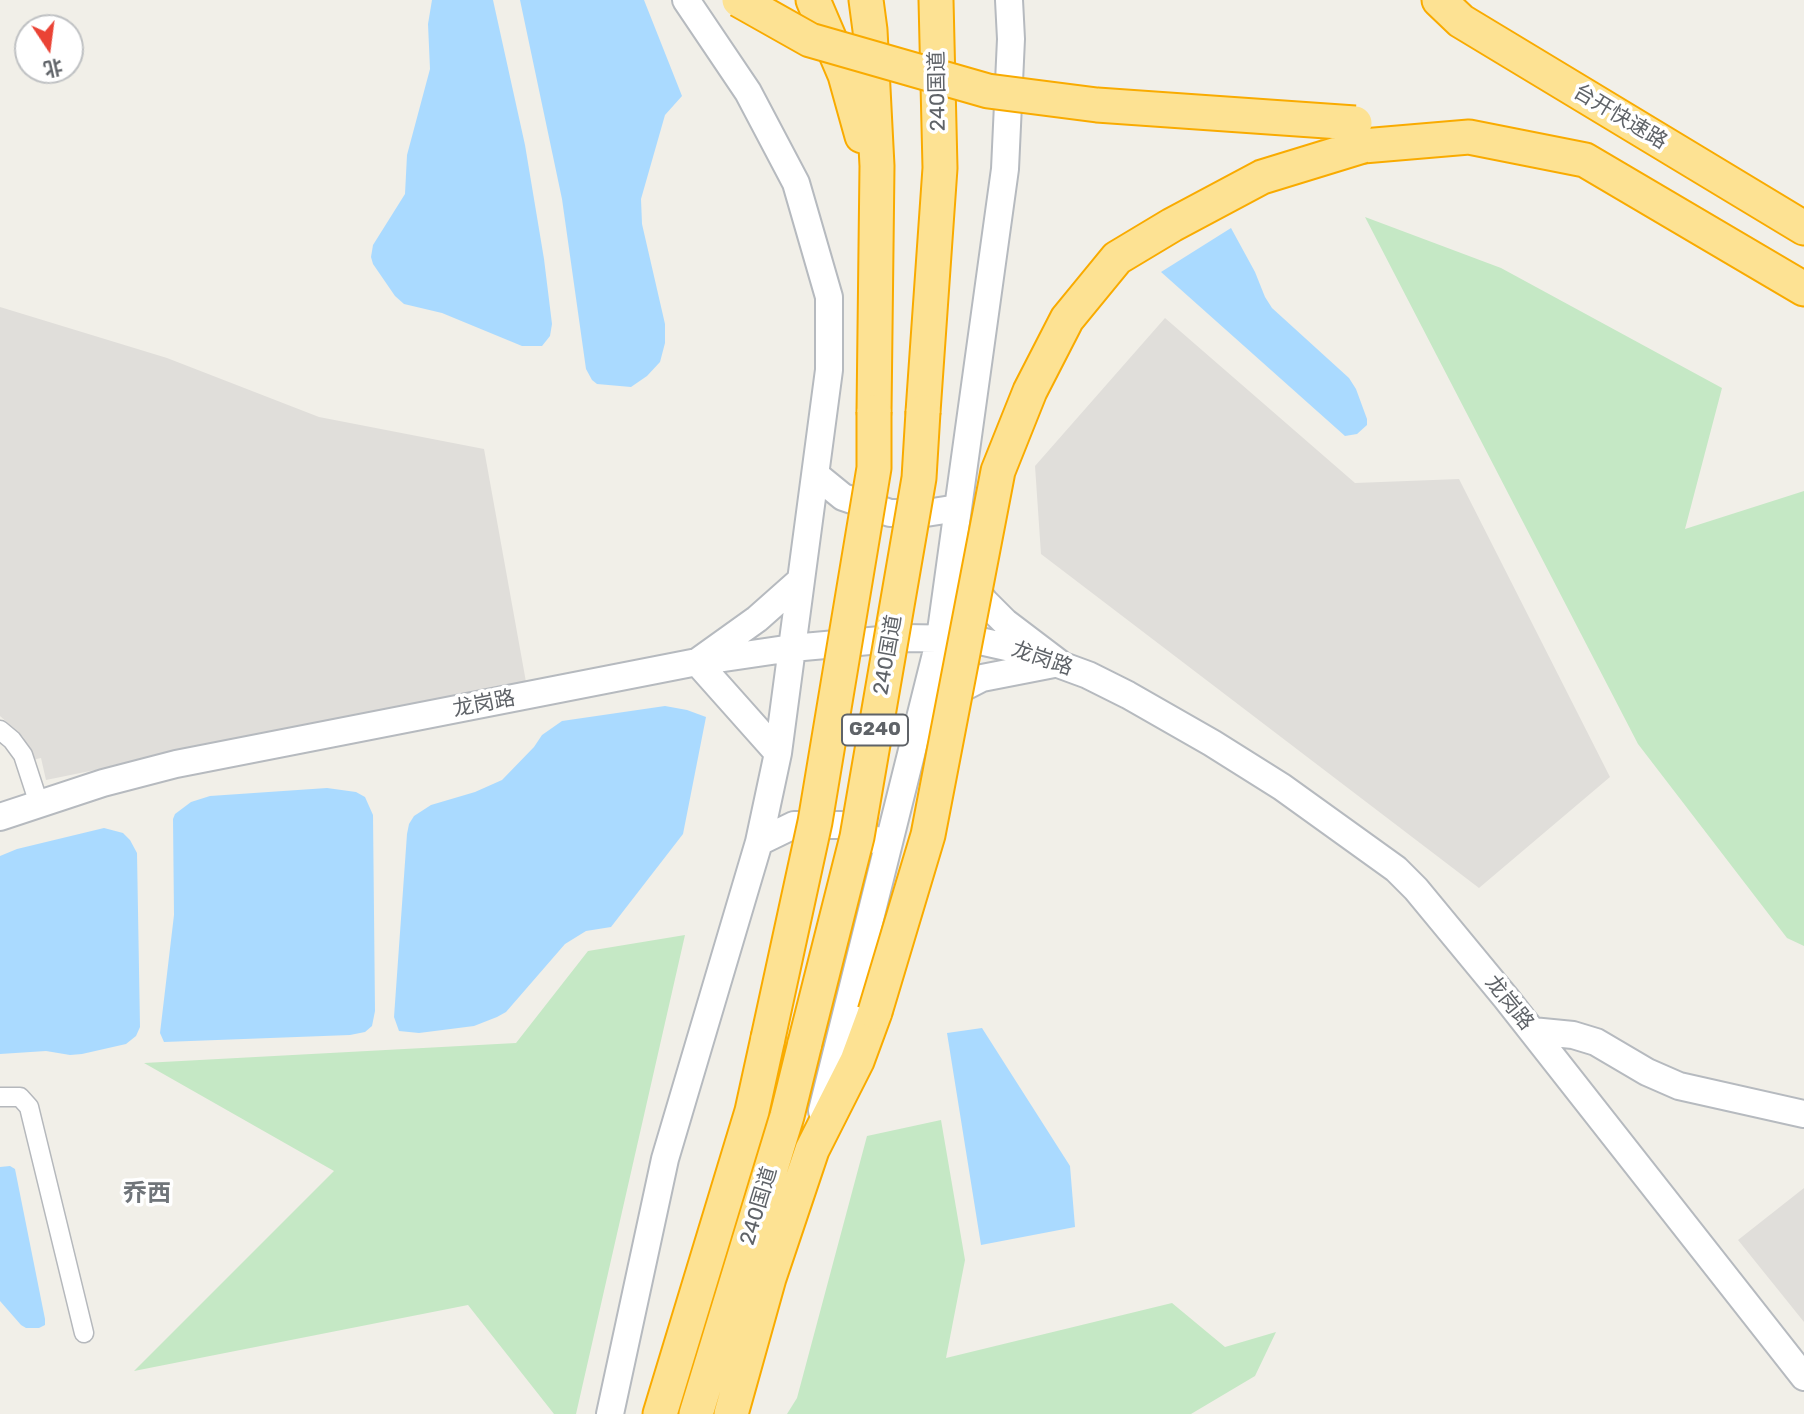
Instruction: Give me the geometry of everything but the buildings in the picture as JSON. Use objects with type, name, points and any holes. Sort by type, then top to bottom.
[{"type":"highway","points":[[739,0],[810,40],[988,91],[1359,134],[1469,138],[1586,160],[1804,289]]},
{"type":"highway","points":[[813,0],[845,75],[877,192]]},
{"type":"highway","name":"240国道","points":[[660,1414],[752,1111],[815,821],[874,468],[877,192],[870,30],[866,0]]},
{"type":"highway","name":"240国道","points":[[696,1414],[787,1116],[857,837],[919,478],[940,168],[936,0]]},
{"type":"highway","name":"台开快速路","points":[[1431,0],[1804,228]]},
{"type":"highway","points":[[732,1414],[769,1278],[812,1150],[857,1061],[875,1012],[928,835],[998,471],[1030,391],[1067,319],[1117,258],[1262,177],[1359,134]]},
{"type":"main road","points":[[610,1414],[665,1159],[759,842],[778,753],[829,370],[829,297],[796,183],[748,92],[686,0]]},
{"type":"main road","points":[[812,1150],[940,638],[1005,169],[1011,39],[1009,0]]},
{"type":"main road","points":[[816,475],[843,497],[890,513],[926,513],[958,508]]},
{"type":"main road","points":[[952,554],[991,608],[1059,663]]},
{"type":"main road","points":[[778,753],[697,662],[757,619],[802,580]]},
{"type":"main road","name":"龙岗路","points":[[0,817],[103,783],[176,764],[697,662],[792,648],[864,640],[940,638],[990,642],[1059,663],[1128,695],[1282,787],[1381,857],[1416,889],[1532,1031],[1804,1377]]},
{"type":"main road","points":[[920,717],[938,701],[982,678],[1059,663]]},
{"type":"main road","points":[[759,842],[794,825],[841,825],[870,836],[887,849]]},
{"type":"main road","points":[[1532,1031],[1573,1035],[1596,1042],[1647,1072],[1679,1086],[1804,1114]]},
{"type":"street","points":[[0,730],[23,755],[39,804]]},
{"type":"street","points":[[0,1097],[20,1097],[29,1107],[84,1333]]},
{"type":"shaded area","points":[[0,307],[167,358],[319,417],[484,449],[526,682],[46,780],[41,758],[32,760],[23,737],[0,716]]},
{"type":"shaded area","points":[[1165,318],[1355,483],[1459,479],[1610,777],[1479,888],[1041,554],[1035,466]]},
{"type":"shaded area","points":[[1804,1188],[1804,1322],[1738,1240]]},
{"type":"green space","points":[[1365,217],[1501,268],[1722,388],[1685,529],[1804,491],[1804,946],[1787,938],[1638,744]]},
{"type":"green space","points":[[685,935],[576,1414],[554,1414],[468,1305],[134,1371],[334,1171],[144,1063],[516,1043],[588,951]]},
{"type":"green space","points":[[941,1120],[965,1260],[946,1358],[1172,1303],[1225,1347],[1276,1332],[1255,1376],[1191,1414],[787,1414],[797,1398],[867,1136]]},
{"type":"water","points":[[432,0],[493,0],[525,145],[544,259],[552,324],[550,336],[542,346],[522,346],[442,313],[404,304],[395,296],[373,264],[373,245],[405,194],[407,155],[430,69],[428,24]]},
{"type":"water","points":[[520,0],[644,0],[682,96],[665,115],[641,199],[642,224],[665,324],[665,343],[660,362],[647,376],[631,387],[597,384],[586,369],[562,199]]},
{"type":"water","points":[[1231,228],[1272,308],[1349,378],[1356,389],[1367,419],[1367,425],[1357,434],[1345,436],[1161,272]]},
{"type":"water","points":[[665,706],[706,717],[683,834],[611,927],[586,931],[565,944],[506,1012],[497,1017],[474,1026],[419,1033],[399,1031],[394,1017],[407,834],[414,816],[431,805],[475,792],[502,780],[542,735],[562,721]]},
{"type":"water","points":[[327,788],[356,792],[365,797],[373,815],[375,1011],[372,1026],[365,1032],[350,1035],[164,1042],[160,1033],[174,915],[175,814],[191,802],[210,796]]},
{"type":"water","points":[[104,828],[123,833],[137,853],[140,1027],[136,1036],[126,1044],[82,1054],[46,1051],[0,1054],[0,856],[17,849]]},
{"type":"water","points":[[982,1028],[1070,1166],[1075,1227],[981,1245],[947,1033]]},
{"type":"water","points":[[10,1166],[15,1169],[45,1319],[45,1325],[39,1328],[26,1328],[21,1325],[0,1301],[0,1167]]},
{"type":"district","name":"乔西","points":[[147,1194]]}]
